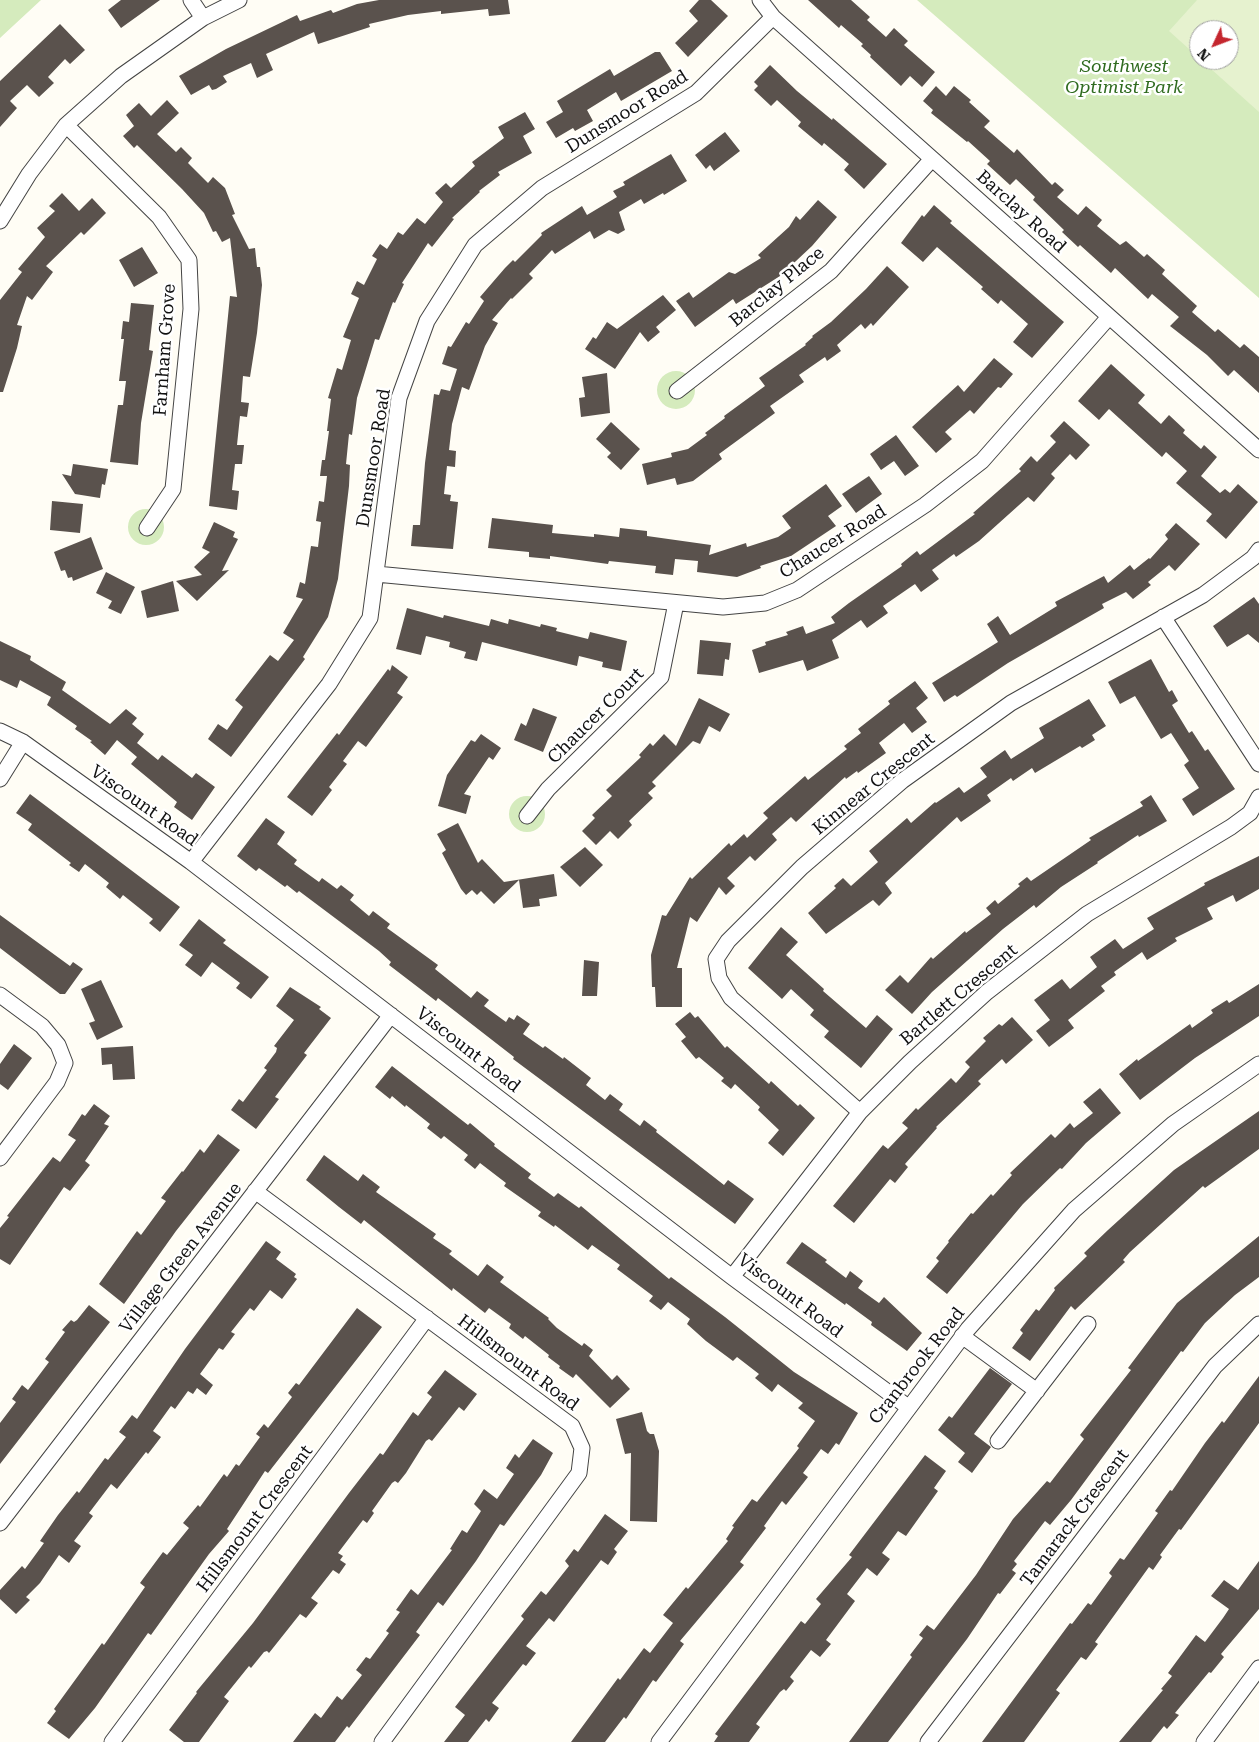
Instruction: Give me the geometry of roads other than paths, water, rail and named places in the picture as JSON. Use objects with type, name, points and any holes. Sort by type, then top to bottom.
[{"type":"street","points":[[191,0],[203,18]]},
{"type":"street","points":[[0,221],[29,174],[66,125],[121,76],[203,18],[239,0]]},
{"type":"street","name":"Barclay Road","points":[[760,0],[773,17],[1259,450]]},
{"type":"street","name":"Dunsmoor Road","points":[[191,862],[329,684],[370,618],[400,398],[427,321],[475,244],[542,188],[696,93],[773,17]]},
{"type":"street","name":"Farnham Grove","points":[[66,125],[159,217],[189,260],[190,309],[172,489],[147,528]]},
{"type":"street","name":"Barclay Place","points":[[677,391],[831,271],[932,158]]},
{"type":"street","name":"Chaucer Road","points":[[376,574],[723,607],[765,602],[797,590],[925,505],[982,461],[1109,317]]},
{"type":"street","name":"Kinnear Crescent","points":[[860,1112],[730,998],[719,978],[716,959],[728,941],[802,867],[902,781],[1011,702],[1203,595],[1252,558],[1259,550]]},
{"type":"street","name":"Chaucer Court","points":[[526,816],[548,789],[661,677],[676,602]]},
{"type":"street","points":[[1163,617],[1259,764]]},
{"type":"street","name":"Viscount Road","points":[[0,731],[22,742],[191,862],[732,1277],[908,1407]]},
{"type":"street","points":[[0,779],[22,742]]},
{"type":"street","name":"Bartlett Crescent","points":[[732,1277],[860,1112],[910,1062],[987,992],[1087,914],[1250,813],[1259,797]]},
{"type":"street","points":[[0,995],[42,1026],[58,1045],[64,1063],[57,1082],[0,1158]]},
{"type":"street","name":"Village Green Avenue","points":[[0,1523],[391,1015]]},
{"type":"street","name":"Cranbrook Road","points":[[663,1741],[962,1336],[1074,1210],[1173,1124],[1259,1064]]},
{"type":"street","name":"Hillsmount Road","points":[[256,1191],[572,1426],[582,1448],[579,1473],[382,1742]]},
{"type":"street","name":"Hillsmount Crescent","points":[[112,1742],[427,1318]]},
{"type":"street","points":[[998,1441],[1088,1324]]},
{"type":"street","name":"Tamarack Crescent","points":[[928,1742],[1214,1366],[1259,1324]]},
{"type":"street","points":[[962,1336],[1037,1391]]},
{"type":"street","points":[[1204,1742],[1259,1668]]},
{"type":"park label","name":"Southwest Optimist Park","points":[[1124,77]]}]
